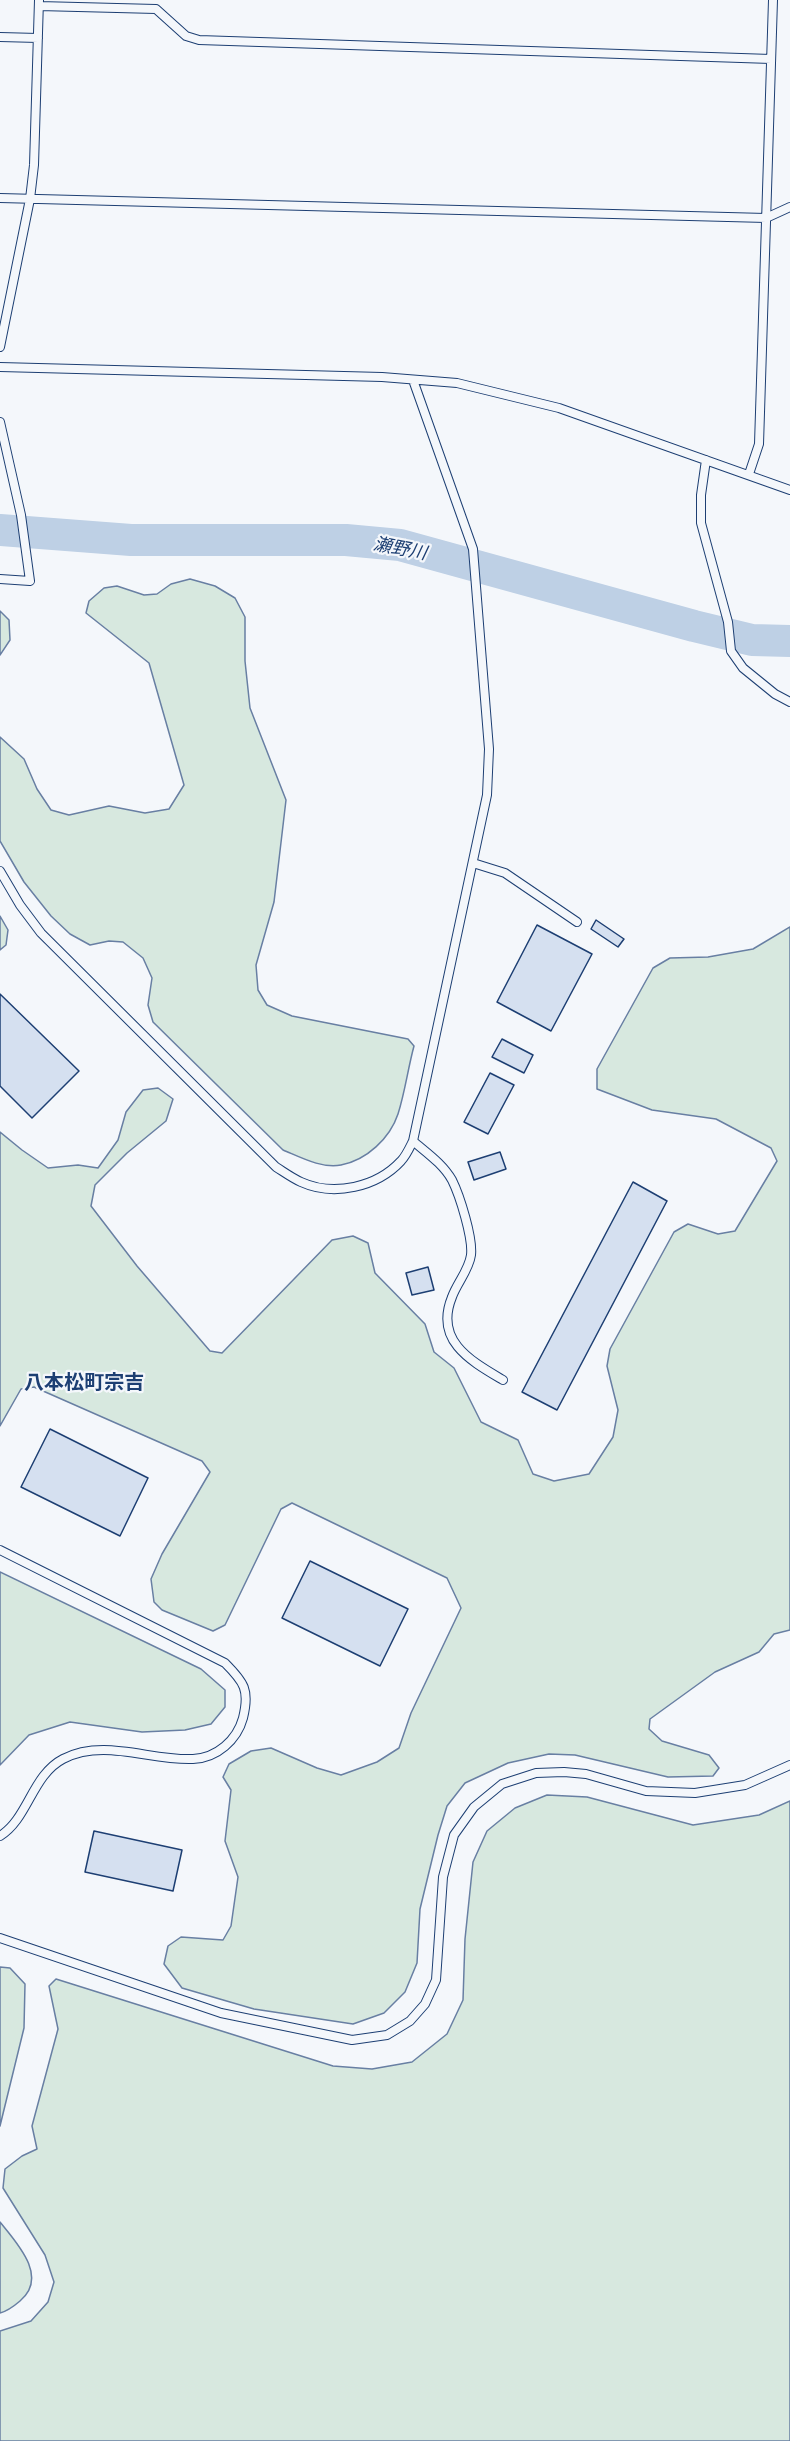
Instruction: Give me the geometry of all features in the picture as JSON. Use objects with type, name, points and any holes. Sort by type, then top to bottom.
[{"type":"lane","points":[[749,474],[759,444],[773,0]]},
{"type":"lane","points":[[0,346],[30,199],[34,165],[39,3],[156,9],[186,36],[199,40],[771,59]]},
{"type":"lane","points":[[0,37],[38,38]]},
{"type":"lane","points":[[0,198],[766,218],[790,207]]},
{"type":"lane","points":[[0,367],[244,372],[457,383],[559,408],[790,490]]},
{"type":"lane","points":[[0,871],[20,905],[41,933],[276,1167],[302,1183],[333,1190],[364,1185],[388,1173],[403,1160],[413,1141],[487,795],[489,749],[473,549],[413,380]]},
{"type":"lane","points":[[0,422],[21,515],[30,580],[0,579]]},
{"type":"lane","points":[[706,460],[701,495],[701,523],[728,622],[731,651],[743,668],[775,694],[790,702]]},
{"type":"lane","points":[[472,863],[504,873],[577,922]]},
{"type":"lane","points":[[413,1141],[438,1163],[452,1180],[471,1236],[471,1256],[451,1298],[447,1318],[452,1342],[471,1361],[502,1380]]},
{"type":"lane","points":[[0,1550],[225,1663],[242,1681],[247,1697],[242,1720],[234,1738],[216,1754],[194,1759],[91,1750],[62,1760],[41,1777],[21,1811],[0,1836]]},
{"type":"lane","points":[[0,1938],[221,2013],[352,2040],[387,2035],[410,2021],[424,2004],[436,1980],[443,1877],[454,1835],[474,1807],[502,1784],[536,1773],[564,1772],[586,1774],[646,1791],[695,1793],[746,1785],[790,1765]]},
{"type":"shaded area","points":[[190,579],[215,586],[235,598],[245,617],[245,661],[250,708],[286,800],[274,902],[256,965],[258,990],[267,1005],[292,1016],[408,1039],[414,1046],[394,1123],[376,1147],[360,1158],[341,1165],[319,1164],[283,1150],[153,1022],[148,1005],[152,978],[143,958],[123,942],[109,941],[90,945],[70,934],[51,916],[24,882],[0,841],[0,737],[24,759],[37,789],[51,810],[69,815],[109,806],[145,813],[169,809],[184,785],[149,663],[86,613],[89,601],[104,588],[117,586],[144,595],[157,594],[171,584]]},
{"type":"shaded area","points":[[0,611],[9,620],[10,640],[0,655]]},
{"type":"shaded area","points":[[0,916],[8,930],[6,945],[0,950]]},
{"type":"shaded area","points":[[790,927],[790,1630],[774,1634],[759,1652],[715,1672],[650,1719],[649,1729],[662,1741],[709,1755],[719,1768],[713,1776],[668,1777],[575,1755],[549,1754],[508,1763],[465,1783],[447,1806],[438,1835],[420,1909],[417,1963],[405,1992],[384,2013],[353,2024],[254,2009],[182,1988],[164,1964],[168,1946],[181,1937],[223,1940],[231,1926],[238,1877],[225,1841],[231,1790],[223,1777],[229,1764],[251,1751],[271,1748],[317,1768],[341,1775],[377,1762],[399,1748],[411,1713],[461,1608],[447,1578],[292,1503],[281,1509],[225,1625],[213,1631],[162,1610],[154,1602],[151,1579],[162,1554],[210,1472],[202,1461],[34,1387],[21,1389],[0,1426],[0,1132],[48,1168],[78,1165],[98,1168],[118,1140],[126,1112],[143,1090],[158,1088],[173,1099],[166,1121],[127,1153],[95,1185],[91,1206],[137,1266],[210,1351],[222,1353],[332,1240],[353,1236],[368,1243],[375,1273],[425,1324],[434,1352],[454,1368],[481,1422],[518,1440],[533,1474],[554,1481],[589,1474],[613,1437],[618,1410],[607,1366],[610,1349],[674,1232],[688,1224],[718,1234],[735,1231],[777,1161],[771,1148],[716,1119],[652,1110],[597,1089],[597,1069],[653,968],[670,958],[708,957],[753,949]]},
{"type":"shaded area","points":[[0,1572],[201,1669],[225,1690],[225,1707],[211,1724],[185,1730],[142,1732],[70,1722],[29,1735],[0,1765]]},
{"type":"shaded area","points":[[547,1795],[587,1797],[693,1825],[759,1815],[790,1801],[790,2441],[0,2441],[0,2331],[31,2321],[48,2302],[54,2282],[45,2255],[3,2188],[5,2169],[22,2156],[37,2149],[32,2126],[58,2029],[49,1986],[56,1979],[333,2066],[372,2069],[412,2062],[447,2034],[463,2000],[465,1939],[473,1862],[487,1831],[515,1808]]},
{"type":"shaded area","points":[[0,1967],[10,1968],[25,1984],[24,2028],[0,2126]]},
{"type":"shaded area","points":[[0,2222],[27,2260],[32,2281],[28,2292],[20,2301],[0,2313]]},
{"type":"building","points":[[596,920],[624,939],[618,947],[591,929]]},
{"type":"building","points":[[537,925],[592,954],[551,1031],[497,1002]]},
{"type":"building","points":[[0,994],[79,1071],[32,1118],[0,1086]]},
{"type":"building","points":[[502,1039],[533,1055],[524,1073],[492,1057]]},
{"type":"building","points":[[490,1073],[514,1085],[488,1134],[464,1122]]},
{"type":"building","points":[[500,1152],[506,1169],[474,1180],[468,1162]]},
{"type":"building","points":[[633,1182],[667,1201],[557,1410],[522,1392]]},
{"type":"building","points":[[428,1267],[434,1290],[412,1295],[406,1273]]},
{"type":"building","points":[[50,1429],[148,1478],[120,1536],[21,1487]]},
{"type":"building","points":[[310,1561],[408,1609],[380,1666],[282,1618]]},
{"type":"building","points":[[94,1831],[182,1850],[173,1891],[85,1872]]},
{"type":"waterway","name":"瀬野川","points":[[0,530],[131,540],[346,540],[400,545],[694,626],[752,640],[790,641]]},
{"type":"district","name":"八本松町宗吉","points":[[84,1383]]}]
